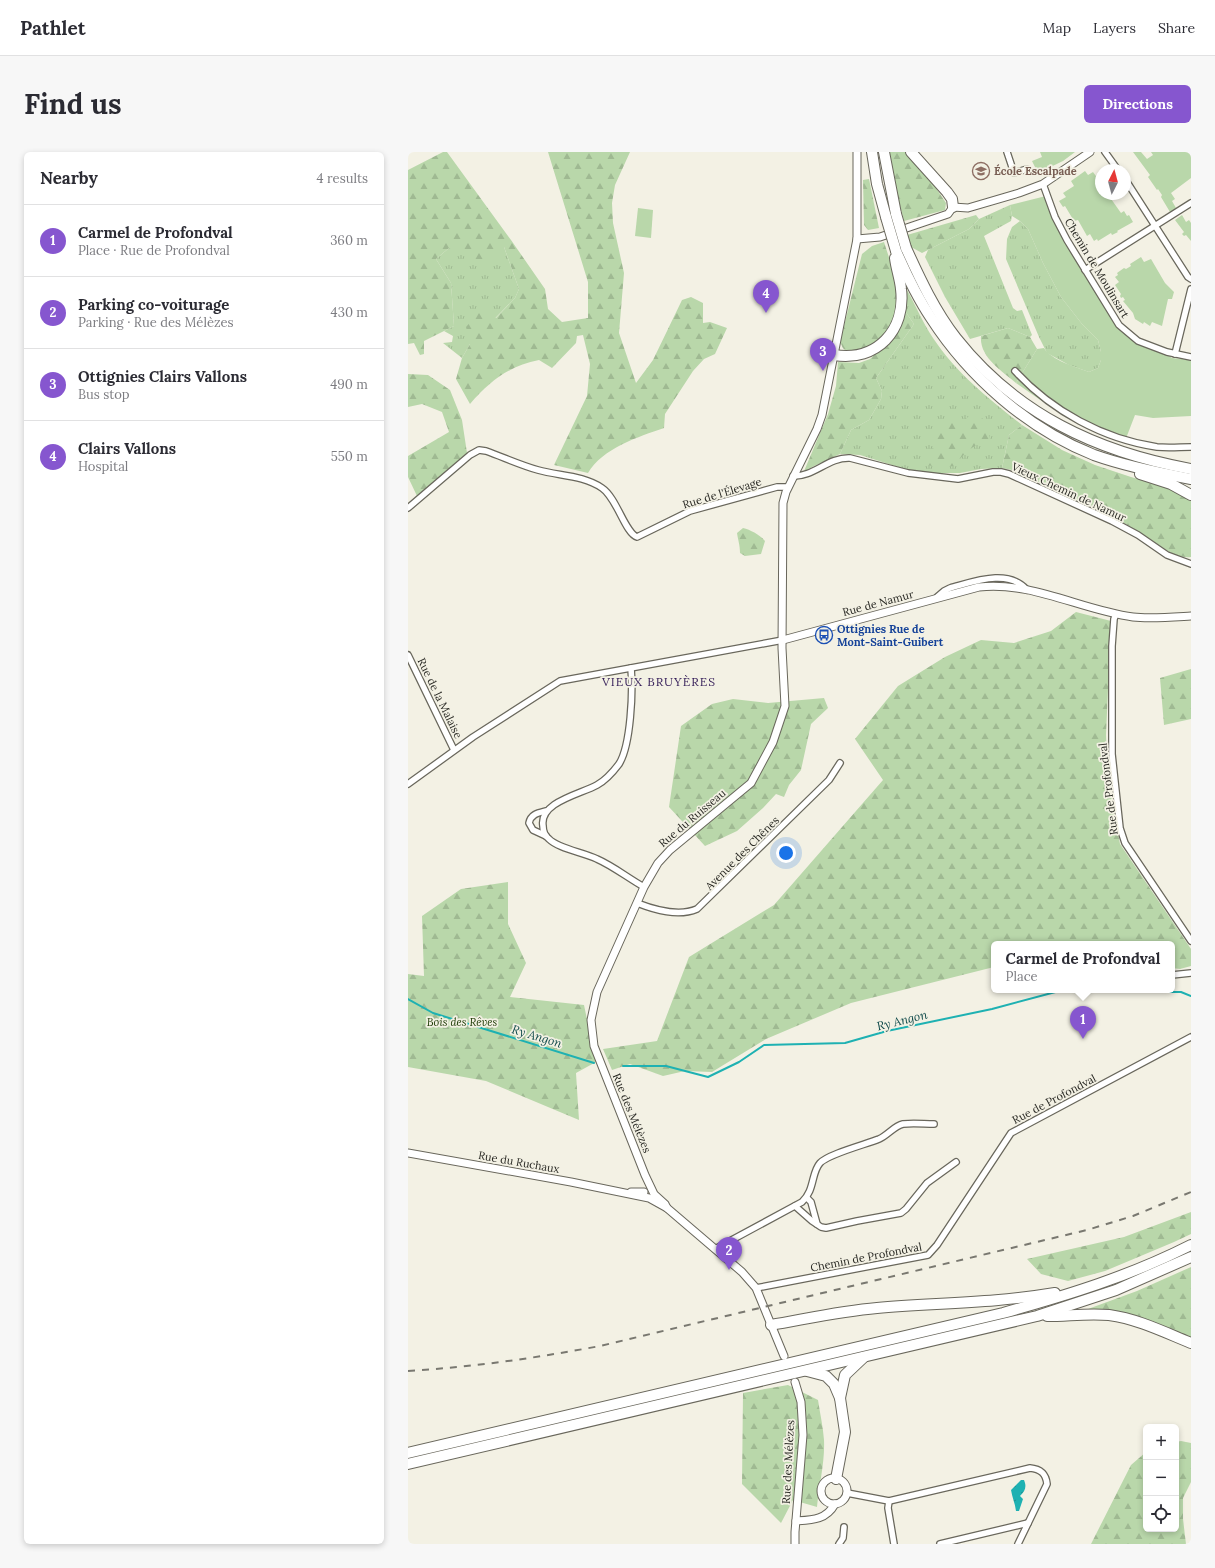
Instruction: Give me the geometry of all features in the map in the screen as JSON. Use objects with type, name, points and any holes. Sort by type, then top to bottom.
[{"type":"highway","points":[[872,152],[877,184],[891,215],[906,273],[930,318],[948,342],[1036,425],[1076,447],[1110,460],[1191,479]]},
{"type":"highway","points":[[912,152],[952,199],[952,207]]},
{"type":"highway","points":[[884,156],[889,183],[891,215]]},
{"type":"highway","points":[[834,355],[854,356],[865,353],[884,342],[892,333],[899,318],[902,302],[901,288],[894,259],[901,249]]},
{"type":"highway","points":[[993,384],[1013,395],[1044,417],[1086,439],[1136,457],[1191,469]]},
{"type":"highway","points":[[1110,460],[1122,468],[1171,484],[1191,495]]},
{"type":"highway","points":[[408,1453],[1003,1313],[1077,1292],[1116,1279],[1191,1245]]},
{"type":"highway","points":[[408,1464],[1037,1316],[1116,1290],[1191,1257]]},
{"type":"highway","points":[[772,1325],[876,1308],[1010,1298],[1060,1292],[1077,1292]]},
{"type":"highway","points":[[1037,1316],[1089,1314],[1115,1316],[1148,1325],[1191,1342]]},
{"type":"highway","points":[[840,1398],[845,1375],[866,1356]]},
{"type":"highway","points":[[803,1370],[826,1376],[834,1384],[840,1398],[844,1432],[836,1478]]},
{"type":"street","name":"Rue du Ruisseau","points":[[598,1058],[591,1028],[594,1000],[650,874],[663,856],[751,783],[773,742],[785,706],[783,640],[783,503],[788,487],[817,429],[822,415],[857,238],[857,152]]},
{"type":"street","points":[[1006,152],[1014,173],[1027,169]]},
{"type":"street","points":[[857,238],[880,237],[948,214],[952,211],[952,207],[968,208],[1019,193],[1043,184],[1090,152]]},
{"type":"street","points":[[1106,152],[1114,164]]},
{"type":"street","name":"Chemin de Moulinsart","points":[[1043,184],[1054,217],[1119,325],[1138,341],[1175,354],[1191,357]]},
{"type":"street","points":[[1131,189],[1155,227],[1191,279]]},
{"type":"street","points":[[1085,270],[1191,203]]},
{"type":"street","points":[[1175,354],[1191,289]]},
{"type":"street","points":[[1015,371],[1043,398],[1068,415],[1089,426],[1108,434],[1141,443],[1166,447],[1191,447]]},
{"type":"street","name":"Rue de l'Élevage","points":[[408,508],[470,455],[479,450],[486,451],[539,470],[581,478],[598,486],[610,495],[631,532],[637,537],[690,512],[777,487],[788,487]]},
{"type":"street","name":"Vieux Chemin de Namur","points":[[793,476],[800,476],[836,459],[842,458],[850,458],[908,473],[958,479],[1001,472],[1016,477],[1106,518],[1138,535],[1167,556],[1191,564]]},
{"type":"street","name":"Rue de Namur","points":[[783,640],[933,600],[979,586],[995,585],[1027,590],[1116,614],[1134,617],[1191,616]]},
{"type":"street","name":"Rue de Namur","points":[[1171,616],[1191,612]]},
{"type":"street","name":"Rue de Profondval","points":[[1116,614],[1114,619],[1112,646],[1111,737],[1120,828],[1125,843],[1191,941]]},
{"type":"street","points":[[408,784],[454,750],[557,682],[783,640]]},
{"type":"street","name":"Rue de la Malaise","points":[[408,655],[454,750]]},
{"type":"street","points":[[631,668],[628,734],[626,749],[620,762],[613,772],[603,781],[555,804],[546,811],[534,815],[530,818],[529,823],[532,830],[546,836],[556,844],[597,859],[644,887]]},
{"type":"street","name":"Avenue des Chênes","points":[[637,903],[649,908],[680,913],[697,909],[829,780],[840,763]]},
{"type":"street","points":[[546,811],[542,823],[546,836]]},
{"type":"street","points":[[1175,975],[1191,973]]},
{"type":"street","name":"Rue de Profondval","points":[[1011,1133],[1191,1037]]},
{"type":"street","name":"Rue des Mélèzes","points":[[598,1058],[645,1175],[648,1193],[665,1204],[667,1208],[742,1272],[756,1288],[784,1356]]},
{"type":"street","points":[[715,1249],[807,1198],[816,1170],[823,1160],[881,1138],[902,1124],[934,1124]]},
{"type":"street","name":"Chemin de Profondval","points":[[756,1288],[928,1255],[937,1245],[1011,1133]]},
{"type":"street","name":"Rue du Ruchaux","points":[[408,1153],[627,1193],[648,1193]]},
{"type":"street","points":[[795,1206],[821,1227],[826,1228],[901,1213],[927,1183],[956,1162]]},
{"type":"street","points":[[807,1198],[811,1202],[817,1224]]},
{"type":"street","name":"Rue des Mélèzes","points":[[795,1382],[801,1402],[803,1435],[795,1544]]},
{"type":"street","points":[[847,1493],[889,1501],[1030,1468],[1038,1469],[1043,1473],[1047,1484],[1018,1544]]},
{"type":"street","points":[[824,1516],[826,1501],[822,1494],[822,1486],[828,1480],[836,1478],[843,1482],[847,1493],[845,1498],[841,1502],[835,1504],[826,1501]]},
{"type":"street","points":[[889,1501],[888,1508],[894,1544]]},
{"type":"street","points":[[796,1521],[817,1519],[824,1516],[831,1512],[835,1504]]},
{"type":"street","points":[[940,1544],[1028,1522]]},
{"type":"street","points":[[840,1544],[843,1538],[844,1527]]},
{"type":"green space","points":[[443,152],[447,152],[511,240],[545,289],[548,309],[562,322],[588,318],[588,282],[548,152],[630,152],[615,185],[612,203],[613,223],[624,273],[619,333],[636,383],[653,360],[682,300],[691,297],[703,303],[703,323],[710,322],[727,328],[715,354],[704,359],[693,371],[665,414],[664,428],[622,444],[603,457],[588,473],[554,465],[587,396],[590,364],[583,335],[577,336],[576,343],[552,368],[539,360],[518,366],[509,370],[485,388],[470,404],[456,379],[462,358],[470,344],[466,327],[481,310],[496,318],[515,298],[519,289],[504,247],[482,266],[449,248],[436,259],[451,283],[454,326],[424,341],[424,354],[420,355],[414,343],[408,344],[408,170]]},
{"type":"green space","points":[[888,152],[906,152],[930,179],[946,203],[945,210],[904,221]]},
{"type":"green space","points":[[1040,152],[1075,152],[1063,161],[1038,173],[1032,161],[1042,157]]},
{"type":"green space","points":[[1133,152],[1141,152],[1147,159],[1153,155],[1151,152],[1191,152],[1191,178],[1171,193],[1175,199],[1172,201],[1176,208],[1170,212],[1161,197],[1162,195],[1148,177],[1150,175]]},
{"type":"green space","points":[[1085,171],[1088,175],[1093,172],[1095,175],[1095,200],[1112,200],[1121,213],[1124,211],[1127,216],[1129,215],[1133,222],[1112,235],[1111,233],[1098,241],[1097,239],[1094,241],[1090,234],[1087,236],[1078,220],[1074,221],[1065,206],[1063,207],[1059,201],[1066,197],[1063,193],[1074,186],[1071,181]]},
{"type":"green space","points":[[869,179],[879,228],[868,230],[864,225],[863,180]]},
{"type":"green space","points":[[1046,196],[1056,225],[1083,273],[1121,331],[1137,343],[1165,353],[1172,358],[1191,360],[1191,416],[1153,418],[1135,415],[1125,441],[1081,424],[1042,401],[1016,383],[1037,349],[1044,348],[1058,360],[1089,372],[1098,368],[1101,360],[1098,340],[1082,324],[1061,297],[1043,263],[1028,229],[1012,216],[1010,205]]},
{"type":"green space","points":[[1010,205],[1012,216],[1011,221],[984,236],[1013,308],[1017,311],[1022,310],[1032,335],[1030,337],[1008,328],[970,339],[945,297],[925,257],[928,250],[969,229],[979,219]]},
{"type":"green space","points":[[638,208],[653,210],[651,238],[635,236]]},
{"type":"green space","points":[[976,215],[979,219],[969,229],[922,253],[911,247],[907,235]]},
{"type":"green space","points":[[1182,215],[1186,222],[1189,220],[1191,223],[1191,241],[1186,235],[1184,236],[1182,234],[1184,232],[1175,220]]},
{"type":"green space","points":[[1020,221],[1028,229],[1043,263],[1061,297],[1082,324],[1098,340],[1101,360],[1098,368],[1089,372],[1069,365],[1047,353],[1006,259],[1007,239],[1012,227]]},
{"type":"green space","points":[[884,242],[896,280],[898,299],[895,318],[886,332],[876,343],[859,351],[849,352],[844,349],[840,342],[862,254],[872,246]]},
{"type":"green space","points":[[504,247],[519,289],[515,298],[470,344],[462,358],[443,343],[452,342],[453,336],[444,331],[454,326],[451,283],[436,259],[449,248]]},
{"type":"green space","points":[[1141,257],[1144,262],[1151,259],[1165,283],[1174,292],[1172,299],[1168,299],[1162,326],[1152,322],[1150,326],[1135,319],[1133,313],[1123,301],[1125,300],[1123,297],[1121,298],[1121,294],[1115,285],[1119,282],[1115,277],[1118,275],[1117,273],[1124,268],[1126,269],[1131,266],[1130,264]]},
{"type":"green space","points":[[907,290],[929,332],[952,363],[986,396],[1022,425],[1009,435],[1002,468],[981,469],[960,473],[935,473],[908,470],[860,455],[840,454],[851,430],[869,420],[881,399],[882,391],[876,378],[914,324],[905,311]]},
{"type":"green space","points":[[905,311],[914,324],[876,378],[882,391],[881,399],[869,420],[851,430],[840,454],[812,467],[802,476],[828,414],[836,386],[838,362],[859,363],[870,359],[897,333]]},
{"type":"green space","points":[[1008,328],[1030,337],[1037,349],[1016,383],[992,363],[981,344],[981,336]]},
{"type":"green space","points":[[408,374],[428,375],[450,390],[462,420],[467,453],[417,496],[408,477],[408,456],[449,432],[442,412],[422,404],[408,407]]},
{"type":"green space","points":[[971,415],[981,416],[986,425],[990,439],[986,447],[981,443],[973,447],[954,466],[938,468],[925,464],[931,453],[941,424],[965,419]]},
{"type":"green space","points":[[1022,425],[1062,450],[1095,465],[1172,489],[1191,501],[1191,557],[1180,556],[1169,552],[1136,530],[1107,514],[1032,479],[1028,472],[1018,468],[1012,470],[1002,468],[1009,435]]},
{"type":"green space","points":[[743,528],[755,533],[765,541],[761,554],[745,556],[740,553],[737,533]]},
{"type":"green space","points":[[1076,612],[1111,621],[1106,735],[1108,779],[1120,844],[1191,949],[1191,966],[1180,969],[1175,968],[1175,941],[991,941],[991,968],[851,1003],[766,1039],[712,1072],[685,1071],[663,1076],[630,1064],[612,1070],[603,1049],[657,1041],[689,957],[774,905],[883,780],[855,739],[898,686],[945,657],[981,640],[1014,643],[1051,631]]},
{"type":"green space","points":[[1191,669],[1191,719],[1164,725],[1160,678]]},
{"type":"green space","points":[[824,698],[828,708],[811,724],[801,770],[789,785],[784,797],[776,794],[763,808],[737,831],[705,846],[669,807],[681,726],[712,704],[733,699],[768,703]]},
{"type":"green space","name":"Bois des Rêves","points":[[508,882],[508,924],[526,963],[510,997],[584,1005],[596,1062],[576,1073],[579,1120],[486,1081],[408,1067],[408,974],[424,976],[422,916],[461,889]]},
{"type":"green space","points":[[1191,1212],[1191,1234],[1105,1271],[1068,1281],[1041,1274],[1027,1259],[1124,1237]]},
{"type":"green space","points":[[1191,1267],[1191,1337],[1118,1312],[1088,1309],[1137,1291]]},
{"type":"green space","points":[[788,1385],[818,1400],[823,1430],[824,1448],[817,1507],[793,1500],[781,1523],[742,1484],[743,1393]]},
{"type":"green space","points":[[1179,1441],[1191,1443],[1191,1482],[1183,1498],[1183,1519],[1186,1544],[1091,1544],[1131,1465],[1143,1455],[1143,1532],[1179,1532]]},
{"type":"water","points":[[1021,1480],[1024,1480],[1025,1487],[1020,1496],[1023,1499],[1019,1511],[1016,1511],[1011,1490]]},
{"type":"waterway","name":"Ry Angon","points":[[1175,992],[1181,992],[1191,996]]},
{"type":"waterway","name":"Ry Angon","points":[[623,1066],[666,1066],[708,1077],[739,1062],[764,1045],[845,1043],[887,1031],[992,1009],[1052,993]]},
{"type":"waterway","name":"Ry Angon","points":[[408,999],[433,1013],[594,1063]]},
{"type":"railway","points":[[408,1371],[504,1362],[600,1346],[1087,1230],[1133,1216],[1191,1192]]},
{"type":"place","name":"École Escalpade","points":[[981,171]]},
{"type":"place","name":"Clairs Vallons","points":[[766,313]]},
{"type":"place","name":"Ottignies Clairs Vallons","points":[[823,371]]},
{"type":"place","name":"Ottignies Rue de Mont-Saint-Guibert","points":[[824,635]]},
{"type":"place","name":"Carmel de Profondval","points":[[1083,1039]]},
{"type":"place","name":"Parking co-voiturage","points":[[729,1270]]},
{"type":"district","name":"VIEUX BRUYÈRES","points":[[659,681]]}]
